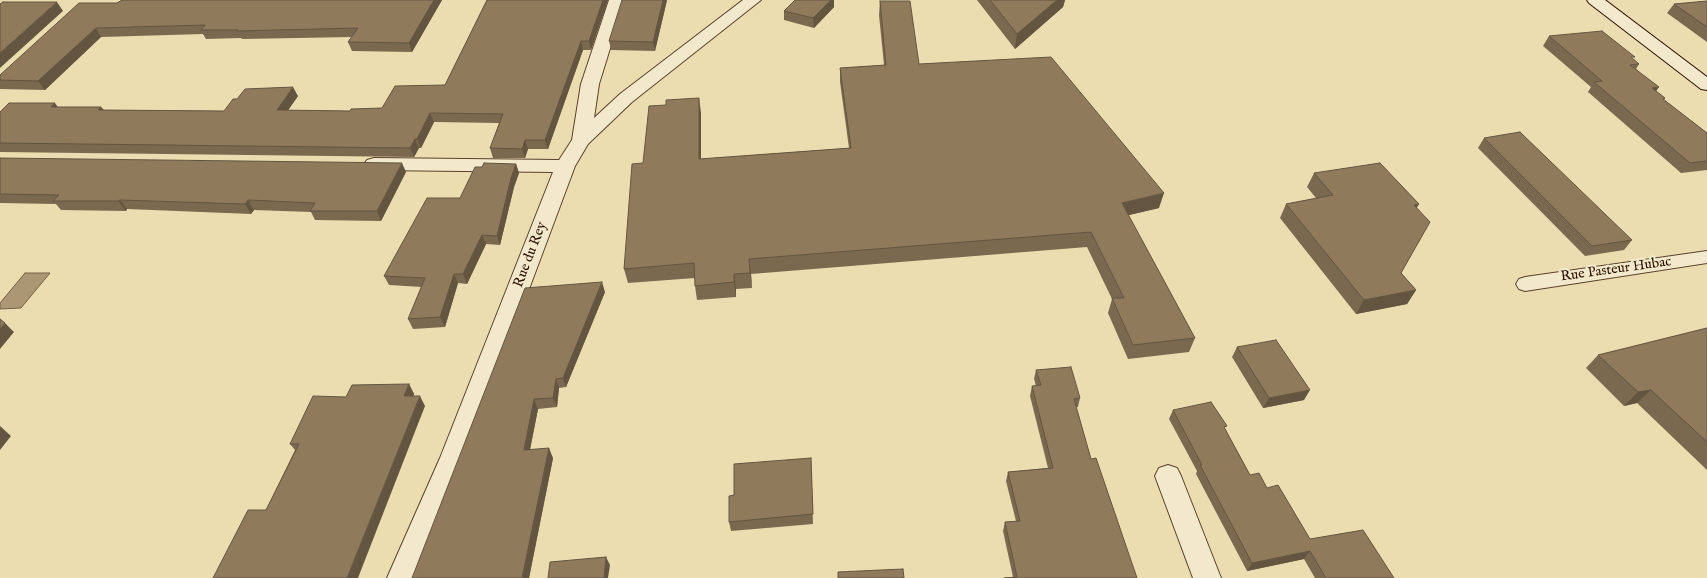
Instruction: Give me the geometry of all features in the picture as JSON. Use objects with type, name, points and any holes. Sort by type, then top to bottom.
[{"type":"street","points":[[581,140],[590,84],[617,0]]},
{"type":"street","name":"Rue du Rey","points":[[401,578],[454,458],[565,166],[581,140],[626,98],[753,0]]},
{"type":"street","points":[[1595,0],[1707,86]]},
{"type":"street","points":[[588,93],[603,101],[612,102],[626,98]]},
{"type":"street","points":[[358,164],[565,166]]},
{"type":"street","points":[[1168,476],[1207,578]]},
{"type":"lane","name":"Rue Pasteur Hubac","points":[[1525,284],[1707,257]]},
{"type":"shaded area","points":[[25,273],[50,273],[21,308],[0,309],[0,303]]},
{"type":"building","points":[[122,0],[434,0],[409,43],[348,42],[358,28],[237,31],[238,30],[201,30],[205,25],[96,28],[38,81],[0,80],[0,75],[79,3],[117,3]]},
{"type":"building","points":[[487,0],[603,0],[589,41],[581,41],[545,140],[525,140],[522,149],[490,148],[503,114],[430,113],[417,139],[415,139],[410,148],[0,143],[0,112],[9,103],[55,103],[51,107],[101,107],[98,110],[224,111],[233,99],[237,99],[245,89],[293,87],[277,110],[350,111],[351,109],[382,108],[395,86],[445,85]]},
{"type":"building","points":[[622,0],[663,0],[653,42],[609,41]]},
{"type":"building","points":[[795,0],[831,0],[813,18],[784,11]]},
{"type":"building","points":[[990,0],[1057,0],[1017,34]]},
{"type":"building","points":[[880,1],[910,1],[919,64],[1051,57],[1164,193],[1122,203],[1195,338],[1133,345],[1112,298],[1124,298],[1091,232],[749,259],[750,273],[734,274],[734,282],[695,286],[694,263],[624,269],[632,164],[643,163],[649,106],[666,105],[666,100],[699,98],[699,159],[851,148],[840,68],[886,65]]},
{"type":"building","points":[[1707,1],[1707,27],[1674,4]]},
{"type":"building","points":[[3,2],[57,2],[0,53],[0,4]]},
{"type":"building","points":[[1602,31],[1635,57],[1631,57],[1639,64],[1630,65],[1659,87],[1652,88],[1665,98],[1663,99],[1707,133],[1707,161],[1690,163],[1594,82],[1602,81],[1549,36]]},
{"type":"building","points":[[1520,132],[1632,240],[1592,246],[1484,138]]},
{"type":"building","points":[[0,158],[402,163],[377,211],[310,211],[315,203],[248,200],[245,204],[120,200],[53,201],[59,195],[0,194]]},
{"type":"building","points":[[484,163],[516,164],[511,178],[497,236],[482,235],[463,274],[454,274],[440,317],[408,319],[425,278],[384,276],[427,198],[460,198],[475,167],[482,167]]},
{"type":"building","points":[[1380,163],[1419,204],[1414,205],[1430,222],[1401,273],[1416,290],[1364,300],[1286,204],[1333,195],[1314,173]]},
{"type":"building","points":[[602,282],[563,378],[556,379],[553,398],[534,399],[524,450],[549,448],[522,578],[412,578],[525,288]]},
{"type":"building","points":[[0,319],[5,323],[0,329]]},
{"type":"building","points":[[1707,328],[1707,442],[1651,390],[1638,392],[1598,355]]},
{"type":"building","points":[[1276,340],[1310,390],[1269,398],[1237,347]]},
{"type":"building","points":[[1071,367],[1080,398],[1074,399],[1091,459],[1096,458],[1137,578],[1004,578],[1017,577],[1005,522],[1020,521],[1008,472],[1053,468],[1032,386],[1041,385],[1036,370]]},
{"type":"building","points":[[409,384],[404,396],[420,396],[347,578],[213,578],[248,510],[266,510],[299,444],[290,444],[313,396],[346,397],[352,385]]},
{"type":"building","points":[[1211,402],[1227,426],[1224,427],[1250,475],[1259,473],[1267,488],[1278,485],[1310,539],[1363,530],[1394,578],[1326,578],[1310,551],[1252,563],[1200,465],[1202,465],[1173,410]]},
{"type":"building","points":[[811,458],[813,514],[729,522],[729,496],[734,495],[734,464]]},
{"type":"building","points":[[606,557],[604,578],[548,578],[550,562]]},
{"type":"building","points":[[903,569],[904,578],[838,578],[838,572]]}]
